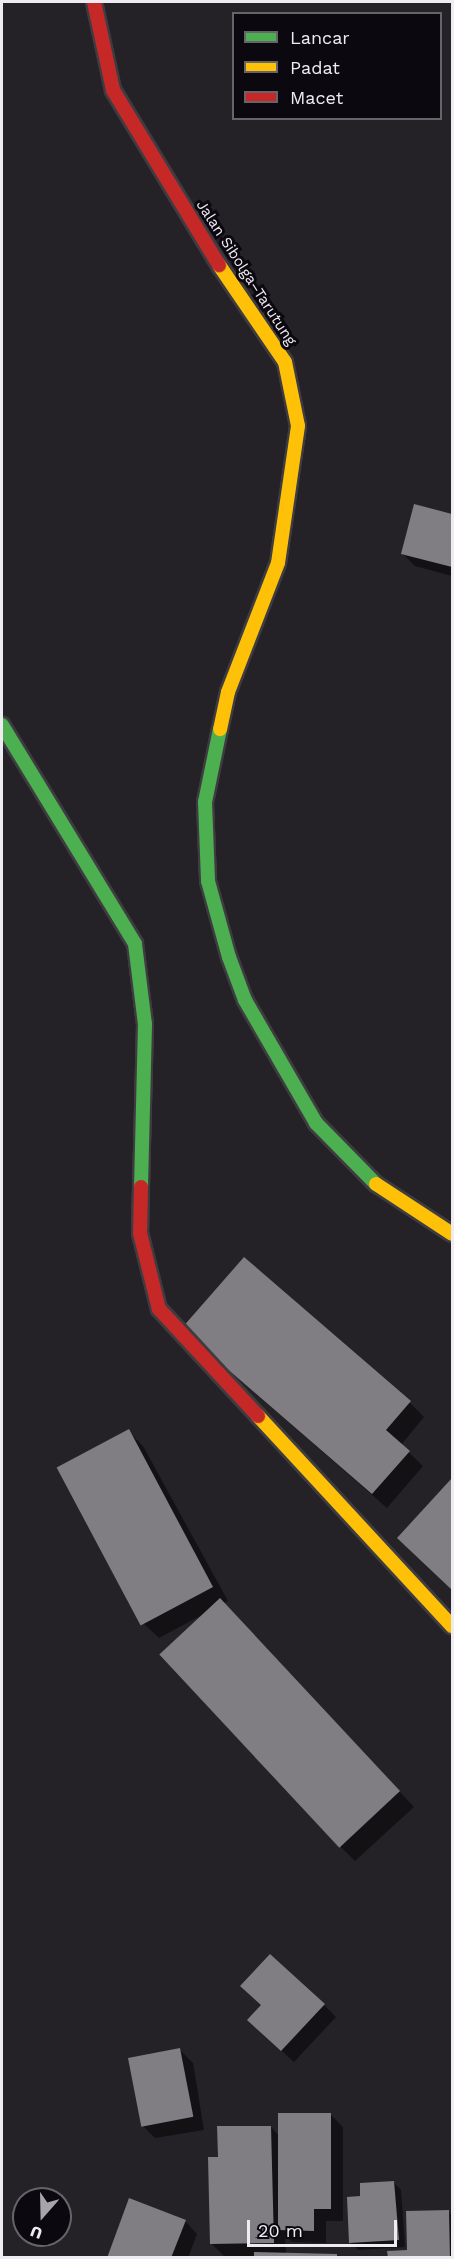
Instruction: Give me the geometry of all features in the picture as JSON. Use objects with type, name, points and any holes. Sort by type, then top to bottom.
[{"type":"main road","name":"Jalan Sibolga–Tarutung","points":[[94,2],[113,90],[232,286],[285,362],[298,426],[278,562],[228,692],[205,802],[208,881],[229,957],[245,1000],[316,1123],[381,1189],[453,1234]]},
{"type":"main road","points":[[2,725],[135,944],[145,1024],[140,1233],[159,1309],[408,1582],[453,1626]]},
{"type":"building","points":[[414,504],[452,514],[452,567],[401,554]]},
{"type":"building","points":[[244,1257],[411,1401],[386,1430],[410,1451],[372,1494],[181,1329]]},
{"type":"building","points":[[129,1429],[213,1587],[141,1626],[57,1467]]},
{"type":"building","points":[[452,1478],[452,1590],[397,1538]]},
{"type":"building","points":[[220,1598],[400,1791],[339,1848],[159,1655]]},
{"type":"building","points":[[270,1954],[325,2004],[281,2051],[247,2020],[261,2005],[240,1986]]},
{"type":"building","points":[[180,2048],[193,2117],[141,2127],[128,2058]]},
{"type":"building","points":[[278,2113],[331,2113],[331,2209],[314,2209],[314,2231],[278,2230]]},
{"type":"building","points":[[217,2126],[271,2126],[274,2243],[210,2244],[208,2157],[218,2157]]},
{"type":"building","points":[[394,2181],[399,2240],[349,2243],[347,2197],[360,2196],[360,2183]]},
{"type":"building","points":[[129,2198],[186,2220],[171,2258],[107,2258]]},
{"type":"building","points":[[449,2210],[450,2258],[388,2258],[387,2251],[407,2250],[406,2211]]},
{"type":"building","points":[[254,2252],[337,2254],[337,2258],[254,2258]]},
{"type":"traffic: fast","points":[[2,725],[135,944],[145,1024],[141,1187]]},
{"type":"traffic: fast","points":[[220,729],[205,802],[208,881],[229,957],[245,1000],[316,1123],[376,1184]]},
{"type":"traffic: slow","points":[[219,265],[285,362],[298,426],[278,563],[228,692],[220,729]]},
{"type":"traffic: slow","points":[[376,1184],[452,1234]]},
{"type":"traffic: slow","points":[[258,1416],[452,1626]]},
{"type":"traffic: jam","points":[[94,2],[113,90],[219,265]]},
{"type":"traffic: jam","points":[[141,1187],[140,1233],[159,1309],[258,1416]]}]
